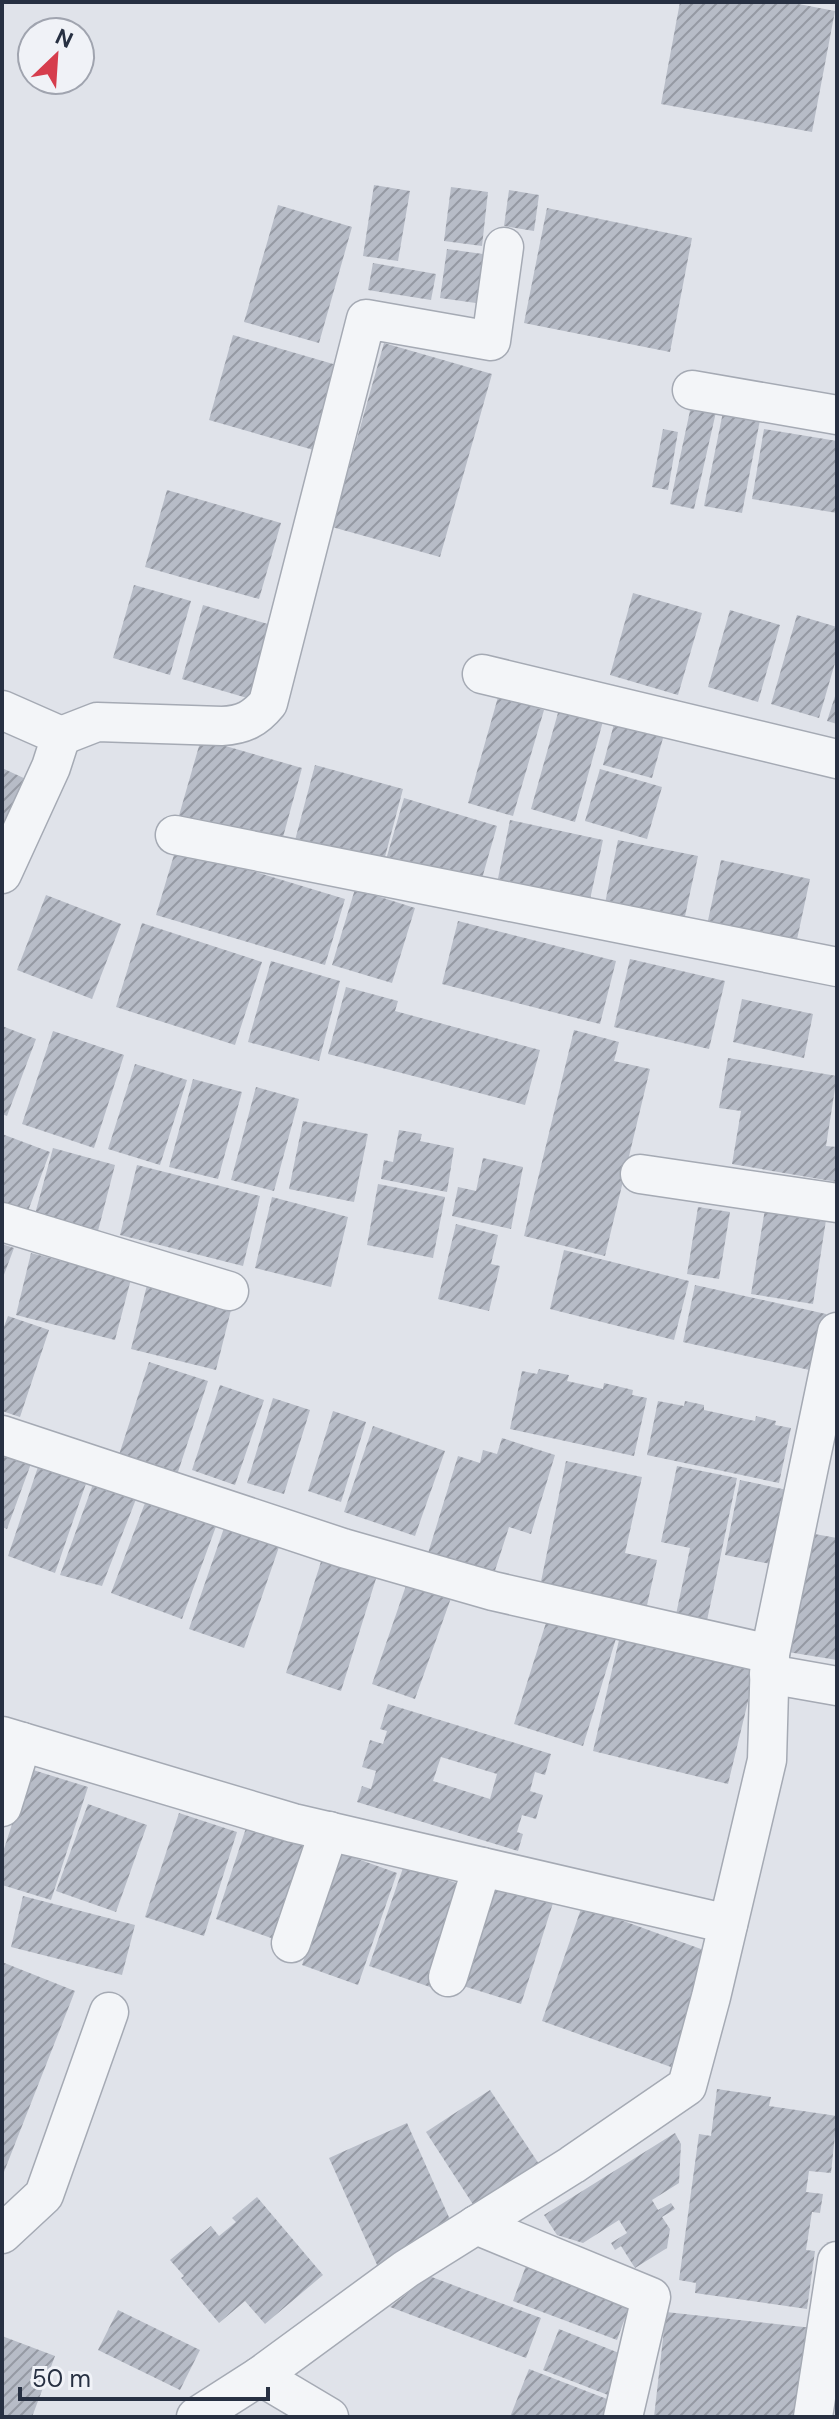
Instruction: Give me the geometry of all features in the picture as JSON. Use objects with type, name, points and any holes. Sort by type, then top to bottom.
[{"type":"street","points":[[2,710],[61,736],[97,722],[222,726],[240,725],[258,716],[268,703],[366,319],[491,341],[504,247]]},
{"type":"street","points":[[692,390],[837,415]]},
{"type":"street","points":[[482,674],[837,759]]},
{"type":"street","points":[[2,874],[51,767],[61,736]]},
{"type":"street","points":[[175,835],[837,967]]},
{"type":"street","points":[[640,1174],[837,1203]]},
{"type":"street","points":[[2,1222],[229,1291]]},
{"type":"street","points":[[196,2417],[260,2376],[406,2269],[572,2165],[687,2086],[767,1760],[770,1664],[837,1332]]},
{"type":"street","points":[[2,1435],[343,1548],[770,1664],[837,1686]]},
{"type":"street","points":[[2,1807],[12,1739],[329,1831],[728,1924]]},
{"type":"street","points":[[291,1943],[329,1831]]},
{"type":"street","points":[[448,1977],[482,1867]]},
{"type":"street","points":[[2,2234],[44,2195],[109,2012]]},
{"type":"street","points":[[476,2225],[651,2297],[623,2417]]},
{"type":"street","points":[[813,2417],[837,2261]]},
{"type":"street","points":[[260,2376],[329,2417]]},
{"type":"building","points":[[680,2],[788,2],[835,11],[812,132],[661,104]]},
{"type":"building","points":[[374,185],[410,191],[398,261],[363,256]]},
{"type":"building","points":[[451,187],[488,192],[482,246],[444,241]]},
{"type":"building","points":[[509,190],[539,195],[534,231],[504,226]]},
{"type":"building","points":[[278,205],[352,227],[319,343],[244,322]]},
{"type":"building","points":[[547,208],[692,238],[670,352],[524,323]]},
{"type":"building","points":[[447,249],[490,255],[483,304],[440,298]]},
{"type":"building","points":[[373,263],[436,274],[431,300],[368,290]]},
{"type":"building","points":[[233,335],[340,366],[317,451],[209,420]]},
{"type":"building","points":[[384,343],[492,374],[440,557],[332,527]]},
{"type":"building","points":[[691,406],[716,412],[694,509],[670,504]]},
{"type":"building","points":[[723,412],[760,420],[742,513],[704,506]]},
{"type":"building","points":[[663,429],[678,432],[668,490],[652,487]]},
{"type":"building","points":[[764,429],[837,441],[837,513],[752,499]]},
{"type":"building","points":[[167,490],[281,523],[259,599],[145,567]]},
{"type":"building","points":[[134,585],[191,601],[170,675],[113,658]]},
{"type":"building","points":[[633,593],[702,613],[678,695],[610,675]]},
{"type":"building","points":[[203,605],[275,626],[254,700],[182,679]]},
{"type":"building","points":[[730,610],[780,625],[758,702],[708,687]]},
{"type":"building","points":[[797,615],[837,627],[837,656],[819,718],[771,704]]},
{"type":"building","points":[[837,690],[837,724],[827,721]]},
{"type":"building","points":[[498,697],[544,710],[513,816],[468,803]]},
{"type":"building","points":[[561,702],[605,714],[575,822],[531,809]]},
{"type":"building","points":[[614,724],[663,738],[652,778],[603,765]]},
{"type":"building","points":[[201,739],[302,768],[280,848],[178,819]]},
{"type":"building","points":[[315,765],[403,789],[382,868],[294,844]]},
{"type":"building","points":[[2,768],[28,780],[2,834]]},
{"type":"building","points":[[600,769],[662,787],[647,839],[585,821]]},
{"type":"building","points":[[404,798],[497,826],[479,889],[385,863]]},
{"type":"building","points":[[510,820],[603,840],[587,913],[495,893]]},
{"type":"building","points":[[618,840],[698,856],[682,930],[603,913]]},
{"type":"building","points":[[176,848],[345,899],[325,965],[156,915]]},
{"type":"building","points":[[721,860],[810,879],[796,944],[707,925]]},
{"type":"building","points":[[355,889],[415,908],[392,983],[332,965]]},
{"type":"building","points":[[46,895],[121,924],[92,999],[17,970]]},
{"type":"building","points":[[458,921],[616,961],[600,1024],[442,984]]},
{"type":"building","points":[[142,923],[262,962],[235,1045],[116,1007]]},
{"type":"building","points":[[630,959],[725,981],[709,1049],[614,1027]]},
{"type":"building","points":[[271,961],[340,981],[319,1061],[248,1042]]},
{"type":"building","points":[[346,987],[398,1001],[395,1011],[540,1050],[525,1105],[328,1054]]},
{"type":"building","points":[[742,999],[813,1014],[804,1058],[733,1042]]},
{"type":"building","points":[[2,1026],[36,1039],[7,1116],[2,1114]]},
{"type":"building","points":[[574,1030],[619,1042],[614,1061],[650,1069],[605,1256],[524,1236]]},
{"type":"building","points":[[53,1031],[124,1055],[94,1148],[22,1124]]},
{"type":"building","points":[[728,1058],[837,1076],[826,1146],[837,1147],[837,1182],[732,1164],[741,1111],[719,1108]]},
{"type":"building","points":[[135,1064],[187,1080],[160,1165],[108,1149]]},
{"type":"building","points":[[193,1079],[242,1092],[218,1179],[169,1167]]},
{"type":"building","points":[[256,1087],[299,1099],[274,1191],[231,1180]]},
{"type":"building","points":[[303,1121],[368,1134],[354,1202],[289,1189]]},
{"type":"building","points":[[399,1130],[422,1134],[420,1141],[454,1148],[447,1192],[381,1179],[384,1160],[393,1162]]},
{"type":"building","points":[[2,1134],[50,1152],[28,1211],[2,1202]]},
{"type":"building","points":[[53,1148],[115,1165],[98,1231],[35,1214]]},
{"type":"building","points":[[483,1158],[523,1167],[511,1229],[452,1216],[458,1187],[476,1191]]},
{"type":"building","points":[[137,1165],[260,1196],[243,1266],[120,1235]]},
{"type":"building","points":[[378,1184],[445,1197],[433,1258],[367,1245]]},
{"type":"building","points":[[272,1197],[348,1217],[331,1287],[255,1268]]},
{"type":"building","points":[[698,1207],[730,1212],[719,1279],[687,1274]]},
{"type":"building","points":[[765,1209],[826,1220],[813,1304],[751,1294]]},
{"type":"building","points":[[456,1224],[498,1235],[491,1264],[500,1266],[489,1311],[438,1299]]},
{"type":"building","points":[[2,1244],[14,1248],[2,1280]]},
{"type":"building","points":[[564,1250],[689,1281],[674,1340],[550,1309]]},
{"type":"building","points":[[31,1253],[131,1279],[115,1340],[16,1315]]},
{"type":"building","points":[[148,1281],[233,1302],[216,1370],[131,1349]]},
{"type":"building","points":[[695,1285],[826,1314],[814,1371],[683,1342]]},
{"type":"building","points":[[8,1316],[49,1330],[20,1417],[2,1411],[2,1332]]},
{"type":"building","points":[[149,1362],[208,1381],[176,1478],[118,1458]]},
{"type":"building","points":[[539,1369],[569,1375],[567,1381],[603,1389],[604,1383],[633,1390],[632,1395],[647,1398],[634,1456],[510,1429],[522,1371],[537,1374]]},
{"type":"building","points":[[220,1385],[264,1400],[235,1485],[192,1470]]},
{"type":"building","points":[[273,1398],[310,1410],[284,1494],[247,1483]]},
{"type":"building","points":[[658,1401],[684,1406],[685,1401],[704,1405],[704,1410],[755,1421],[756,1416],[791,1428],[779,1483],[647,1455]]},
{"type":"building","points":[[333,1411],[366,1422],[341,1502],[308,1491]]},
{"type":"building","points":[[373,1426],[445,1451],[415,1536],[344,1512]]},
{"type":"building","points":[[502,1438],[555,1455],[531,1534],[509,1527],[491,1583],[425,1563],[458,1456],[480,1463],[483,1450],[497,1454]]},
{"type":"building","points":[[2,1449],[36,1450],[7,1529],[2,1527]]},
{"type":"building","points":[[42,1455],[90,1472],[55,1573],[8,1556]]},
{"type":"building","points":[[566,1461],[642,1477],[625,1553],[657,1560],[644,1619],[538,1596]]},
{"type":"building","points":[[677,1466],[737,1478],[705,1630],[674,1624],[690,1548],[661,1542]]},
{"type":"building","points":[[96,1476],[140,1489],[102,1586],[60,1575]]},
{"type":"building","points":[[740,1480],[792,1491],[776,1565],[725,1555]]},
{"type":"building","points":[[148,1495],[218,1521],[182,1619],[111,1593]]},
{"type":"building","points":[[224,1528],[279,1547],[244,1648],[189,1629]]},
{"type":"building","points":[[809,1533],[837,1538],[837,1660],[788,1652]]},
{"type":"building","points":[[324,1552],[379,1569],[341,1691],[286,1673]]},
{"type":"building","points":[[411,1571],[456,1584],[415,1699],[372,1684]]},
{"type":"building","points":[[550,1610],[618,1632],[583,1746],[514,1724]]},
{"type":"building","points":[[623,1623],[759,1656],[728,1784],[593,1751]]},
{"type":"building","points":[[388,1704],[551,1754],[545,1775],[535,1772],[530,1791],[543,1795],[536,1819],[522,1815],[517,1832],[523,1834],[518,1851],[357,1802],[362,1786],[371,1789],[376,1771],[362,1767],[370,1740],[383,1744],[387,1731],[380,1729]],"holes":[[[441,1757],[497,1774],[490,1799],[433,1781]]]},
{"type":"building","points":[[30,1769],[88,1787],[51,1900],[2,1885],[2,1855]]},
{"type":"building","points":[[88,1804],[147,1825],[116,1912],[56,1891]]},
{"type":"building","points":[[179,1813],[237,1832],[204,1936],[145,1917]]},
{"type":"building","points":[[248,1822],[307,1842],[274,1939],[216,1919]]},
{"type":"building","points":[[341,1853],[397,1873],[358,1985],[302,1965]]},
{"type":"building","points":[[404,1865],[468,1887],[433,1988],[369,1966]]},
{"type":"building","points":[[492,1884],[553,1903],[521,2004],[460,1985]]},
{"type":"building","points":[[23,1896],[135,1925],[122,1975],[11,1947]]},
{"type":"building","points":[[582,1906],[712,1953],[671,2067],[542,2021]]},
{"type":"building","points":[[2,1962],[75,1991],[2,2177]]},
{"type":"building","points":[[717,2089],[771,2097],[769,2106],[837,2116],[831,2173],[809,2171],[806,2192],[823,2194],[820,2213],[812,2212],[806,2250],[815,2251],[807,2309],[695,2293],[696,2283],[679,2280],[699,2134],[711,2136]]},
{"type":"building","points":[[490,2090],[541,2167],[476,2209],[426,2132]]},
{"type":"building","points":[[407,2123],[456,2233],[378,2267],[329,2158]]},
{"type":"building","points":[[675,2133],[681,2144],[679,2183],[652,2200],[658,2210],[671,2203],[675,2209],[662,2217],[670,2229],[667,2248],[635,2268],[621,2246],[615,2250],[611,2243],[627,2233],[619,2220],[583,2243],[557,2235],[544,2215]]},
{"type":"building","points":[[257,2197],[323,2275],[265,2324],[245,2301],[219,2323],[170,2260],[211,2226],[219,2236],[236,2222],[232,2218]]},
{"type":"building","points":[[527,2263],[631,2302],[617,2340],[513,2301]]},
{"type":"building","points":[[429,2276],[541,2318],[526,2358],[390,2307]]},
{"type":"building","points":[[118,2310],[200,2350],[180,2390],[98,2350]]},
{"type":"building","points":[[666,2312],[813,2328],[803,2417],[654,2417]]},
{"type":"building","points":[[559,2329],[624,2355],[608,2395],[543,2370]]},
{"type":"building","points":[[2,2336],[55,2356],[32,2417],[2,2417]]},
{"type":"building","points":[[529,2369],[620,2404],[615,2417],[510,2417]]}]
